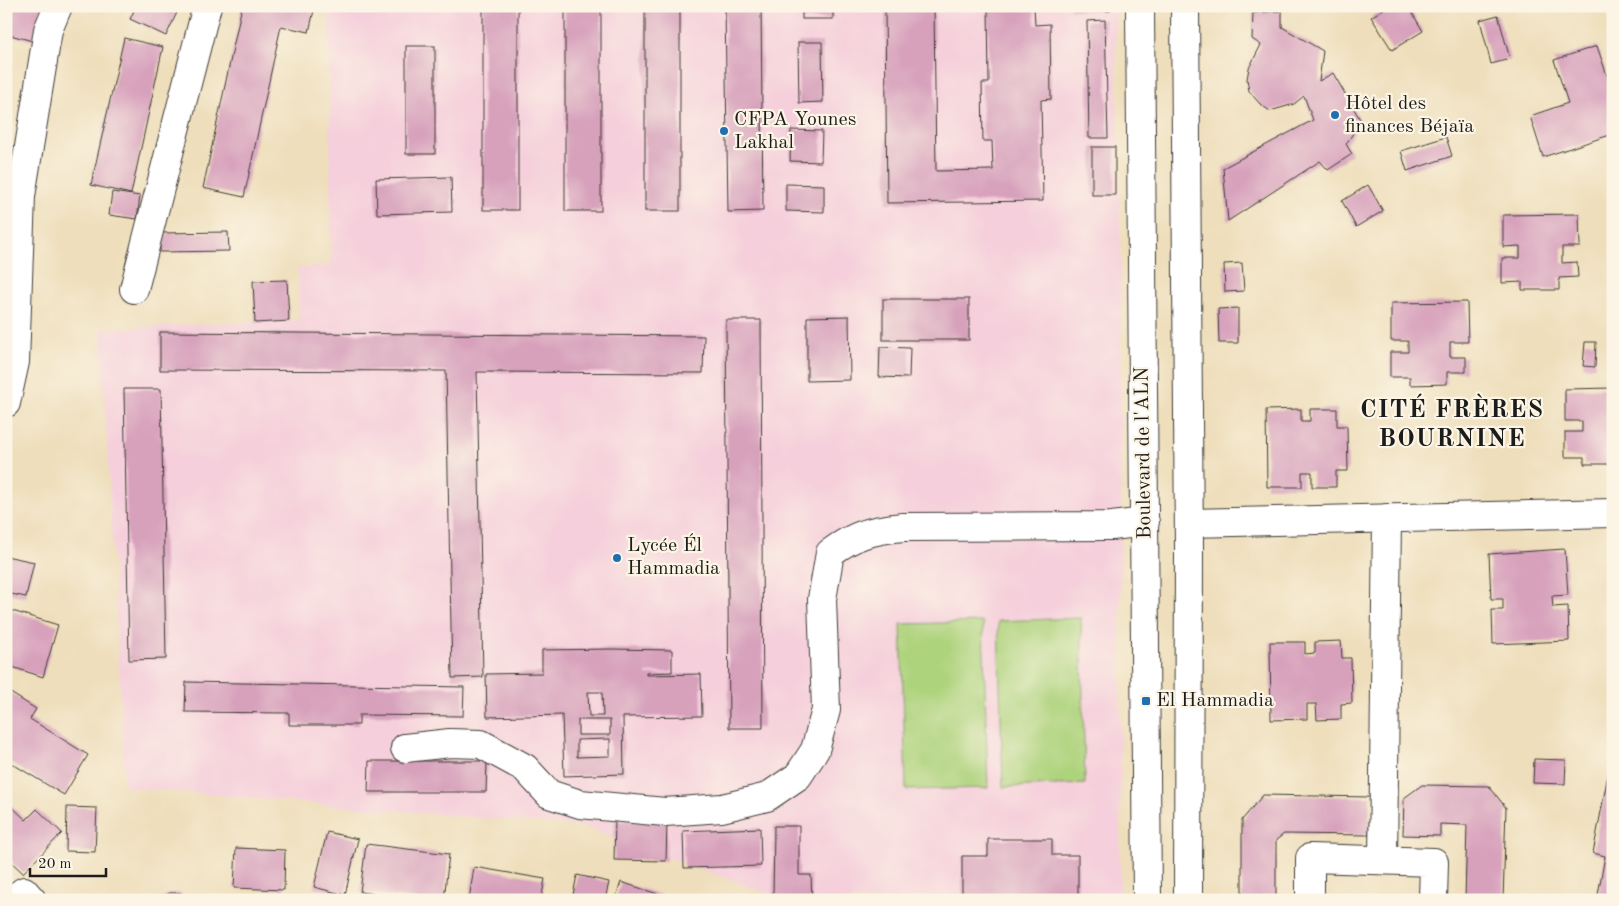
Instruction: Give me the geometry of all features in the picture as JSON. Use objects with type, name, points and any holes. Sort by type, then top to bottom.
[{"type":"main road","points":[[6,403],[15,362],[21,196],[48,30],[58,6]]},
{"type":"main road","points":[[134,289],[207,6]]},
{"type":"main road","name":"Boulevard de l'ALN","points":[[1140,6],[1147,900]]},
{"type":"main road","points":[[1185,6],[1188,900]]},
{"type":"main road","points":[[1188,523],[1613,513]]},
{"type":"main road","points":[[1383,860],[1387,518]]},
{"type":"main road","points":[[404,748],[450,743],[481,744],[525,768],[549,794],[580,804],[665,812],[722,808],[767,797],[798,776],[815,750],[826,710],[822,599],[830,553],[847,540],[870,530],[903,527],[1112,526],[1145,522]]},
{"type":"main road","points":[[1310,900],[1310,858],[1434,862],[1433,900]]},
{"type":"main road","points":[[12,900],[24,891],[32,900]]},
{"type":"shaded area","name":"Lycée Él Hammadia","points":[[329,6],[1115,6],[1121,256],[1120,900],[786,900],[585,827],[125,787],[101,329],[299,320],[298,268],[331,266]]},
{"type":"green space","points":[[1081,618],[1085,784],[1003,787],[998,621]]},
{"type":"green space","points":[[983,622],[988,788],[906,790],[901,624]]},
{"type":"building","points":[[6,6],[42,6],[33,41],[6,34]]},
{"type":"building","points":[[136,6],[180,6],[166,36],[130,19]]},
{"type":"building","points":[[242,6],[315,6],[309,32],[281,26],[244,197],[203,188]]},
{"type":"building","points":[[395,6],[446,6],[446,8],[395,8]]},
{"type":"building","points":[[483,6],[518,6],[518,210],[483,210]]},
{"type":"building","points":[[565,6],[601,6],[601,211],[565,211]]},
{"type":"building","points":[[645,6],[680,6],[680,211],[645,211]]},
{"type":"building","points":[[725,6],[761,6],[763,211],[728,212]]},
{"type":"building","points":[[802,6],[833,6],[833,19],[802,19]]},
{"type":"building","points":[[885,6],[934,6],[936,171],[993,170],[992,141],[983,141],[982,83],[989,83],[988,8],[1034,7],[1035,25],[1050,24],[1051,99],[1041,100],[1043,201],[887,203]]},
{"type":"building","points":[[1070,6],[1110,6],[1110,11],[1070,10]]},
{"type":"building","points":[[1388,6],[1408,6],[1423,31],[1392,50],[1371,17]]},
{"type":"building","name":"Hôtel des finances Béjaïa","points":[[1282,11],[1282,27],[1323,51],[1319,81],[1333,73],[1361,121],[1346,144],[1352,154],[1328,170],[1320,161],[1228,221],[1223,168],[1313,120],[1304,96],[1294,104],[1270,111],[1260,104],[1249,91],[1247,79],[1249,68],[1261,45],[1252,39],[1253,13]]},
{"type":"building","points":[[1498,15],[1510,59],[1491,64],[1480,20]]},
{"type":"building","points":[[1105,20],[1108,138],[1089,138],[1087,21]]},
{"type":"building","points":[[124,38],[163,47],[131,194],[91,185]]},
{"type":"building","points":[[798,42],[822,42],[823,102],[799,103]]},
{"type":"building","points":[[406,46],[435,46],[435,154],[406,154]]},
{"type":"building","points":[[1597,46],[1613,93],[1613,134],[1543,157],[1530,116],[1568,103],[1554,60]]},
{"type":"building","points":[[6,67],[11,68],[8,105],[6,104]]},
{"type":"building","points":[[791,130],[822,131],[821,162],[790,161]]},
{"type":"building","points":[[1446,137],[1452,156],[1407,171],[1401,151]]},
{"type":"building","points":[[1092,147],[1115,147],[1115,195],[1092,195]]},
{"type":"building","points":[[451,177],[452,212],[377,214],[376,179]]},
{"type":"building","points":[[786,184],[824,185],[824,212],[786,211]]},
{"type":"building","points":[[1368,185],[1383,211],[1356,227],[1342,201]]},
{"type":"building","points":[[112,192],[140,196],[137,219],[109,215]]},
{"type":"building","points":[[1579,214],[1580,247],[1562,247],[1562,263],[1577,262],[1578,277],[1559,278],[1559,290],[1522,290],[1522,282],[1502,283],[1502,258],[1520,258],[1520,246],[1503,247],[1503,215]]},
{"type":"building","points":[[228,232],[229,251],[160,252],[160,233]]},
{"type":"building","points":[[1242,263],[1244,291],[1225,292],[1224,264]]},
{"type":"building","points":[[287,280],[289,321],[255,323],[253,281]]},
{"type":"building","points":[[883,299],[969,299],[969,340],[883,340]]},
{"type":"building","points":[[1467,302],[1468,342],[1450,342],[1450,357],[1466,357],[1466,372],[1447,372],[1447,384],[1410,385],[1410,377],[1390,377],[1390,352],[1408,352],[1408,341],[1391,341],[1391,303]]},
{"type":"building","points":[[1238,308],[1238,343],[1219,343],[1218,309]]},
{"type":"building","points":[[849,316],[850,380],[807,381],[807,317]]},
{"type":"building","points":[[726,320],[761,320],[763,728],[729,728]]},
{"type":"building","points":[[160,332],[704,336],[703,373],[477,372],[483,677],[452,678],[446,371],[160,370]]},
{"type":"building","points":[[1585,342],[1596,342],[1595,367],[1583,366]]},
{"type":"building","points":[[880,347],[910,348],[909,378],[879,377]]},
{"type":"building","points":[[1613,388],[1613,464],[1584,464],[1584,457],[1565,457],[1565,432],[1582,432],[1582,421],[1565,421],[1565,389]]},
{"type":"building","points":[[124,389],[161,389],[166,659],[129,660]]},
{"type":"building","points":[[1301,409],[1301,421],[1310,421],[1310,409],[1337,409],[1337,426],[1347,426],[1348,471],[1336,471],[1336,487],[1312,487],[1312,472],[1302,472],[1302,487],[1267,487],[1266,410]]},
{"type":"building","points":[[1565,549],[1568,595],[1552,596],[1553,607],[1568,606],[1569,641],[1493,644],[1492,610],[1503,610],[1503,599],[1491,599],[1489,554]]},
{"type":"building","points":[[6,556],[34,562],[26,597],[6,593]]},
{"type":"building","points":[[6,609],[58,625],[43,677],[6,665]]},
{"type":"building","points":[[1341,641],[1342,658],[1351,658],[1352,703],[1341,704],[1341,719],[1317,720],[1316,704],[1307,704],[1307,719],[1271,720],[1270,642],[1305,642],[1305,654],[1315,653],[1315,642]]},
{"type":"building","points":[[542,650],[672,650],[672,672],[646,673],[646,675],[701,674],[702,716],[623,717],[624,774],[564,776],[562,715],[487,717],[486,674],[542,673]],"holes":[[[588,692],[602,692],[603,716],[589,716]],[[578,720],[610,720],[610,735],[578,735]],[[610,739],[610,756],[577,757],[577,740]]]},
{"type":"building","points":[[186,682],[464,687],[463,716],[359,715],[359,725],[289,725],[289,713],[185,712]]},
{"type":"building","points":[[6,690],[36,709],[30,719],[88,755],[64,795],[6,760]]},
{"type":"building","points":[[1534,759],[1566,760],[1565,784],[1533,783]]},
{"type":"building","points":[[369,761],[487,761],[486,792],[368,792]]},
{"type":"building","points":[[1608,775],[1613,776],[1613,900],[1597,900],[1605,856],[1593,853]]},
{"type":"building","points":[[1422,785],[1489,786],[1506,808],[1503,900],[1465,900],[1467,825],[1440,824],[1440,836],[1403,835],[1404,798]]},
{"type":"building","points":[[1263,795],[1370,797],[1369,835],[1284,834],[1276,840],[1276,900],[1242,900],[1242,820]]},
{"type":"building","points":[[6,801],[26,820],[37,809],[62,833],[23,873],[6,857]]},
{"type":"building","points":[[67,807],[97,808],[95,852],[66,851]]},
{"type":"building","points":[[615,821],[667,822],[666,861],[614,860]]},
{"type":"building","points":[[774,826],[799,826],[799,875],[811,875],[812,900],[773,900]]},
{"type":"building","points":[[760,828],[761,866],[684,868],[683,831]]},
{"type":"building","points":[[327,832],[358,839],[345,895],[314,887]]},
{"type":"building","points":[[988,839],[1052,839],[1052,855],[1078,855],[1078,900],[962,900],[962,856],[988,856]]},
{"type":"building","points":[[366,844],[449,854],[444,900],[422,900],[360,892]]},
{"type":"building","points":[[236,848],[285,850],[284,890],[234,888]]},
{"type":"building","points":[[474,867],[545,879],[541,900],[469,900]]},
{"type":"building","points":[[577,875],[609,882],[605,900],[572,900]]},
{"type":"building","points":[[621,882],[667,897],[666,900],[615,900]]},
{"type":"building","points":[[170,893],[181,893],[185,900],[158,900]]},
{"type":"place","name":"Hôtel des finances Béjaïa","points":[[1335,115]]},
{"type":"place","name":"CFPA Younes Lakhal","points":[[724,131]]},
{"type":"place","name":"Lycée Él Hammadia","points":[[617,558]]},
{"type":"place","name":"El Hammadia","points":[[1146,701]]},
{"type":"district","name":"CITÉ FRÈRES BOURNINE","points":[[1452,424]]}]
